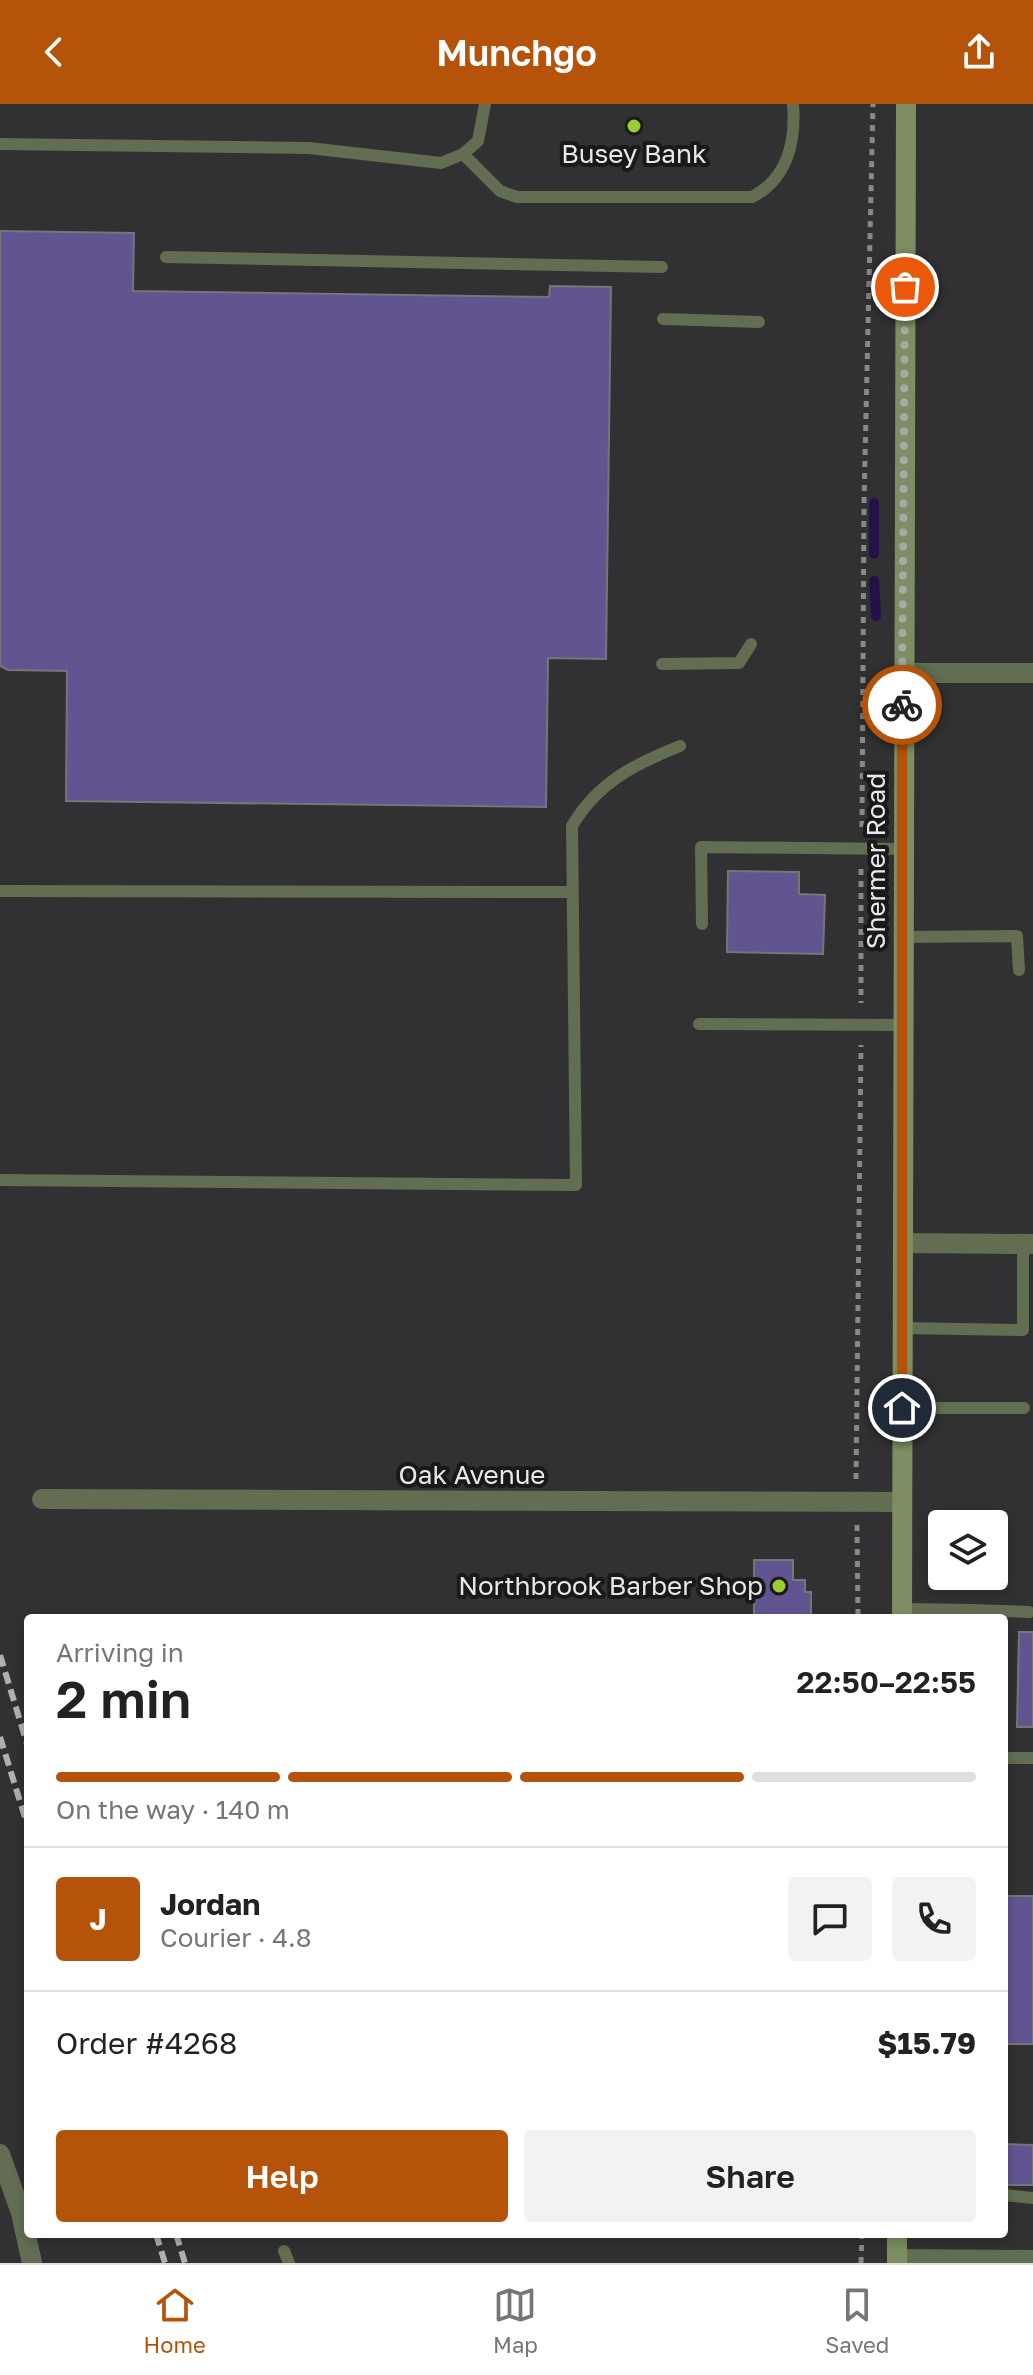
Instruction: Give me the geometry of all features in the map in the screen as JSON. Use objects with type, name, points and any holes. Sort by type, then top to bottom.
[{"type":"main road","name":"Shermer Road","points":[[902,1614],[902,673],[906,104]]},
{"type":"main road","points":[[897,2238],[897,2261]]},
{"type":"street","points":[[902,673],[1033,673]]},
{"type":"street","points":[[903,1243],[1028,1244]]},
{"type":"street","name":"Oak Avenue","points":[[42,1499],[902,1502]]},
{"type":"street","points":[[0,2154],[24,2227]]},
{"type":"street","points":[[26,2238],[32,2263]]},
{"type":"street","points":[[897,2261],[1033,2260]]},
{"type":"lane","points":[[0,144],[309,148],[441,163],[463,154],[478,141],[485,104]]},
{"type":"lane","points":[[463,154],[500,191],[517,197],[752,197],[771,186],[781,172],[790,148],[793,104]]},
{"type":"lane","points":[[166,257],[662,267]]},
{"type":"lane","points":[[663,319],[759,322]]},
{"type":"lane","points":[[662,664],[739,663],[751,644]]},
{"type":"lane","points":[[0,1180],[576,1185],[572,826],[587,801],[629,766],[680,746]]},
{"type":"lane","points":[[702,924],[701,847],[902,849]]},
{"type":"lane","points":[[0,891],[571,892]]},
{"type":"lane","points":[[902,937],[1017,936],[1019,970]]},
{"type":"lane","points":[[699,1024],[903,1025]]},
{"type":"lane","points":[[903,1328],[1023,1330],[1028,1244]]},
{"type":"lane","points":[[902,1408],[1024,1408]]},
{"type":"lane","points":[[902,1614],[1029,1612]]},
{"type":"lane","points":[[1008,1758],[1033,1758]]},
{"type":"lane","points":[[1008,2195],[1033,2198]]},
{"type":"path","points":[[861,2263],[862,2238]]},
{"type":"building","points":[[0,231],[134,233],[133,291],[549,297],[550,286],[611,287],[606,659],[548,658],[546,807],[66,801],[67,671],[8,670],[0,666]]},
{"type":"building","points":[[728,871],[799,872],[799,894],[825,895],[823,954],[727,952]]},
{"type":"building","name":"Northbrook Barber Shop","points":[[754,1560],[793,1560],[793,1580],[805,1580],[805,1592],[811,1592],[811,1614],[754,1614]]},
{"type":"building","points":[[1019,1632],[1033,1632],[1033,1727],[1017,1727]]},
{"type":"building","points":[[1008,1896],[1033,1896],[1033,2044],[1008,2044]]},
{"type":"building","points":[[1008,2144],[1033,2145],[1033,2185],[1008,2185]]},
{"type":"waterway","points":[[874,503],[874,554]]},
{"type":"waterway","points":[[874,581],[876,616]]},
{"type":"railway","points":[[0,1655],[24,1734]]},
{"type":"railway","points":[[0,1737],[24,1814]]},
{"type":"railway","points":[[157,2238],[165,2263]]},
{"type":"railway","points":[[177,2238],[185,2263]]},
{"type":"way so far","points":[[902,705],[905,287]]},
{"type":"place","name":"Busey Bank","points":[[634,126]]},
{"type":"place","name":"Northbrook Barber Shop","points":[[779,1586]]},
{"type":"route","points":[[902,705],[902,1408]]}]
